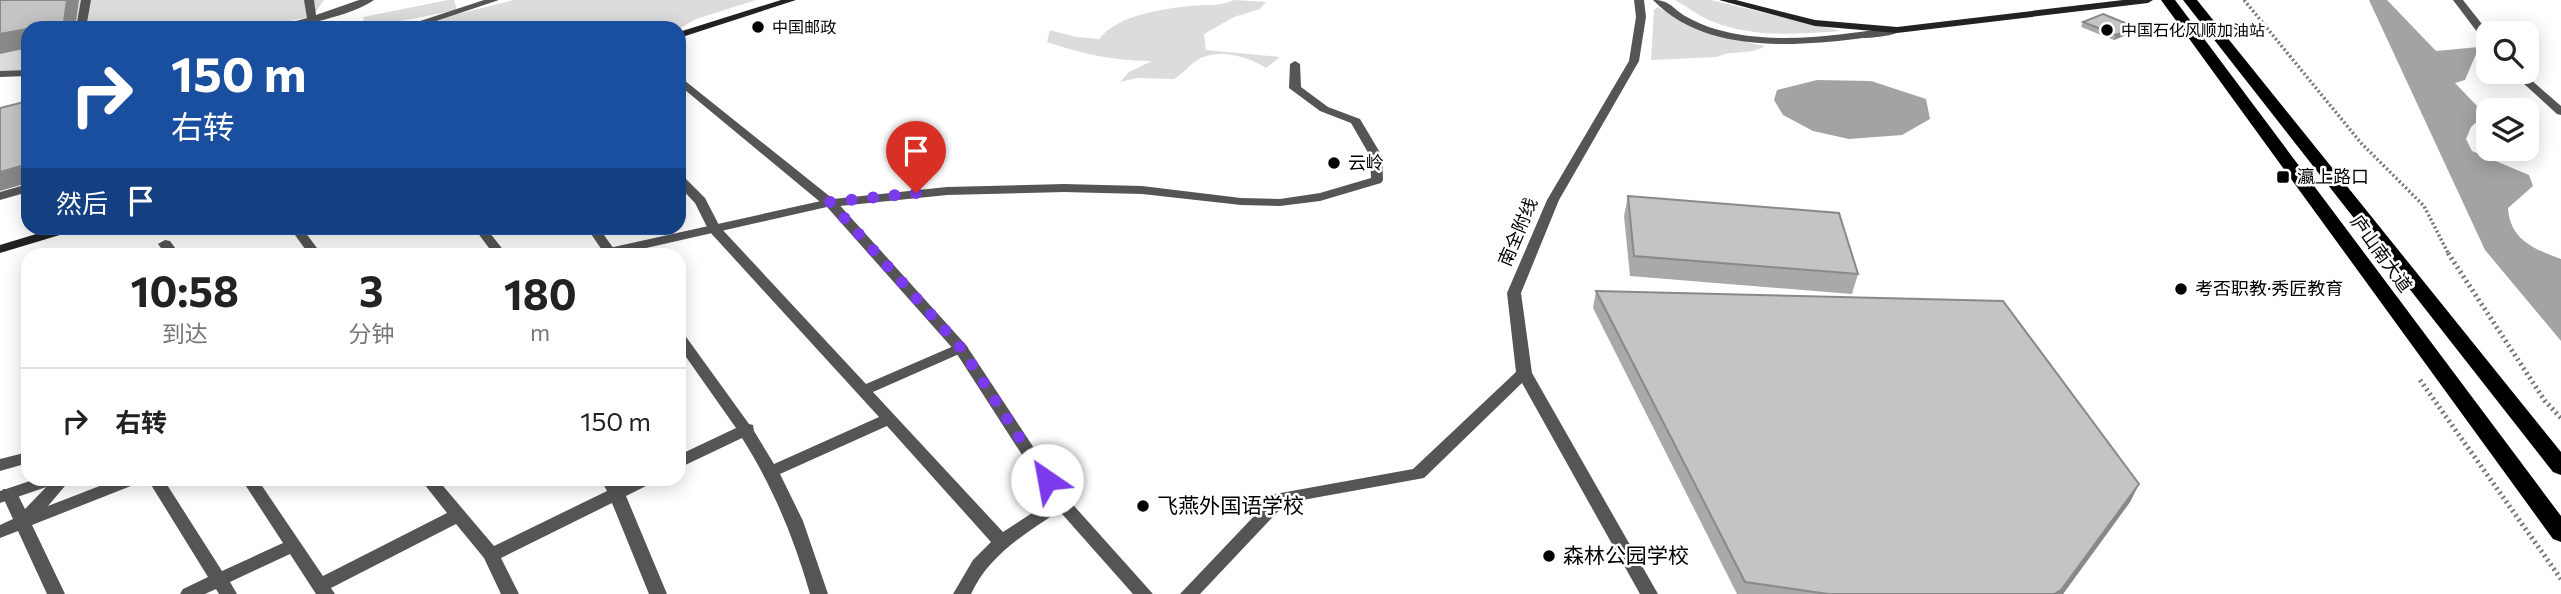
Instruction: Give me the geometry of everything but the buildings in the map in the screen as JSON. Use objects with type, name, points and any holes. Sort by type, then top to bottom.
[{"type":"highway","name":"庐山南大道","points":[[2168,0],[2561,533]]},
{"type":"highway","name":"庐山南大道","points":[[2190,0],[2299,133],[2561,467]]},
{"type":"main road","points":[[686,33],[791,0]]},
{"type":"main road","points":[[1724,0],[1815,23],[1897,30],[2148,0]]},
{"type":"main road","points":[[0,249],[45,235]]},
{"type":"street","points":[[82,21],[86,0]]},
{"type":"street","points":[[309,0],[312,20]]},
{"type":"street","points":[[307,21],[369,0]]},
{"type":"street","points":[[426,21],[494,0]]},
{"type":"street","name":"南全附线","points":[[1639,0],[1642,17],[1634,61],[1553,200],[1514,292],[1524,373],[1649,594]]},
{"type":"street","points":[[1658,0],[1665,7],[1699,25],[1734,36],[1771,42],[1818,41],[1897,30]]},
{"type":"street","points":[[2458,0],[2476,24]]},
{"type":"street","points":[[686,235],[830,202],[888,194],[1024,187],[1144,190],[1214,199],[1299,201],[1342,192],[1377,180],[1376,156],[1356,121],[1324,109],[1295,88],[1295,64]]},
{"type":"street","points":[[0,74],[21,73]]},
{"type":"street","points":[[2530,84],[2558,107]]},
{"type":"street","points":[[686,85],[830,202],[961,348],[1062,502],[1144,594]]},
{"type":"street","points":[[686,186],[701,201],[714,228],[1002,542]]},
{"type":"street","points":[[0,196],[21,190]]},
{"type":"street","points":[[632,248],[685,235]]},
{"type":"street","points":[[165,244],[168,248]]},
{"type":"street","points":[[686,346],[747,429],[784,493],[819,594]]},
{"type":"street","points":[[863,391],[961,348]]},
{"type":"street","points":[[1189,594],[1281,498],[1418,474],[1524,373]]},
{"type":"street","points":[[772,471],[889,419]]},
{"type":"street","points":[[686,459],[747,429]]},
{"type":"street","points":[[0,465],[21,459]]},
{"type":"street","points":[[31,486],[5,495],[22,522],[56,594]]},
{"type":"street","points":[[22,522],[56,486]]},
{"type":"street","points":[[0,532],[115,486]]},
{"type":"street","points":[[160,486],[224,587]]},
{"type":"street","points":[[254,486],[323,590],[458,515]]},
{"type":"street","points":[[434,486],[491,555],[510,594]]},
{"type":"street","points":[[491,555],[613,486],[658,594]]},
{"type":"street","points":[[962,594],[969,575],[1002,542],[1062,502]]},
{"type":"street","points":[[189,594],[224,587],[293,545]]},
{"type":"path","points":[[2244,0],[2361,143],[2424,206],[2438,238],[2545,401],[2561,418]]},
{"type":"shaded area","points":[[0,0],[324,0],[313,16],[290,21],[21,21],[21,74],[0,76]]},
{"type":"shaded area","points":[[448,0],[454,0],[457,10],[401,21],[364,21],[363,17]]},
{"type":"shaded area","points":[[514,0],[756,0],[696,19],[686,25],[686,21],[430,21]]},
{"type":"shaded area","points":[[1234,0],[1266,2],[1260,9],[1234,17],[1204,34],[1206,50],[1280,57],[1266,68],[1241,57],[1213,54],[1196,61],[1174,79],[1137,78],[1120,82],[1129,72],[1152,61],[1099,56],[1047,42],[1050,30],[1076,37],[1099,39],[1117,24],[1154,11]]},
{"type":"shaded area","points":[[1675,0],[1711,0],[1841,31],[1777,34],[1745,31],[1709,20]]},
{"type":"shaded area","points":[[2369,0],[2387,0],[2436,51],[2476,47],[2476,54],[2465,80],[2455,83],[2476,105],[2476,122],[2466,139],[2472,151],[2476,153],[2476,161],[2496,161],[2529,175],[2533,186],[2508,208],[2510,219],[2513,228],[2525,242],[2561,259],[2561,341],[2485,250]]},
{"type":"shaded area","points":[[1658,7],[1683,21],[1710,31],[1765,46],[1753,51],[1717,57],[1651,60],[1654,10]]},
{"type":"shaded area","points":[[1817,80],[1871,81],[1926,99],[1930,119],[1902,135],[1849,139],[1813,131],[1783,115],[1774,100],[1777,90]]},
{"type":"place","name":"中国邮政","points":[[758,27]]},
{"type":"place","name":"中国石化风顺加油站","points":[[2107,30]]},
{"type":"place","name":"云岭","points":[[1334,163]]},
{"type":"place","name":"瀛上路口","points":[[2283,177]]},
{"type":"place","name":"考否职教·秀匠教育","points":[[2181,289]]},
{"type":"place","name":"飞燕外国语学校","points":[[1143,506]]},
{"type":"place","name":"森林公园学校","points":[[1549,556]]},
{"type":"route","points":[[916,193],[830,202],[961,348],[1047,480]]}]
